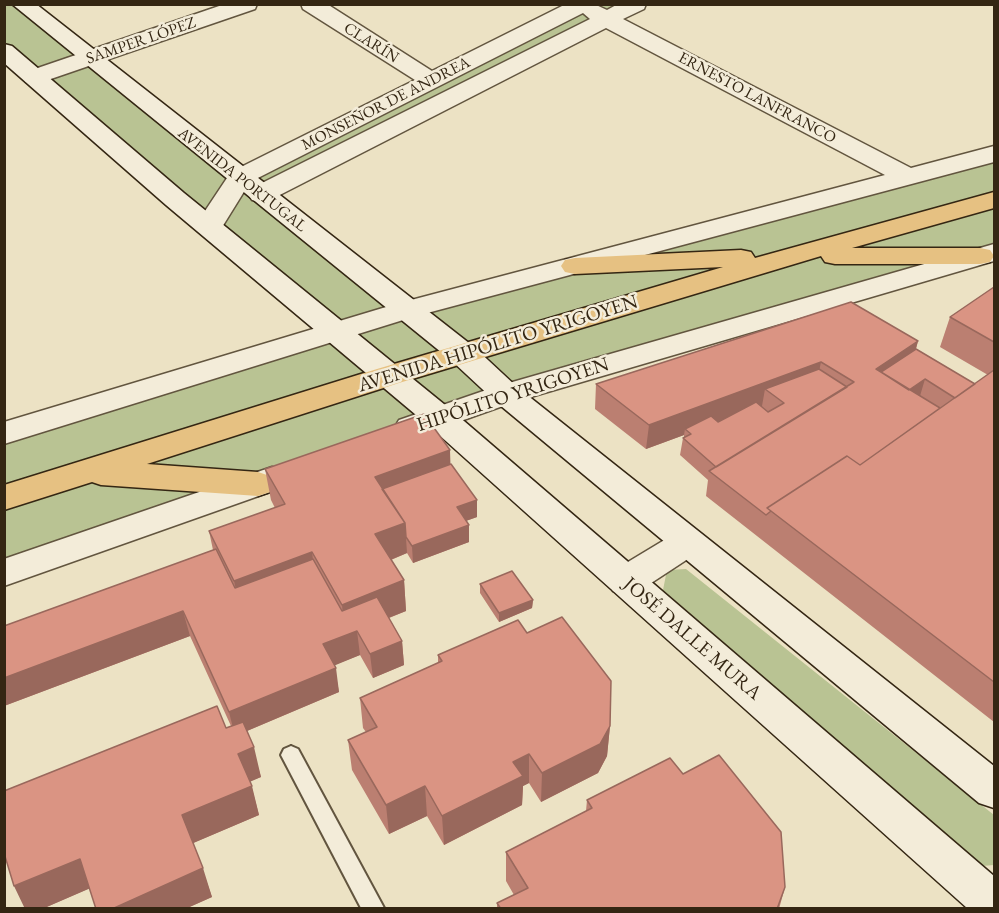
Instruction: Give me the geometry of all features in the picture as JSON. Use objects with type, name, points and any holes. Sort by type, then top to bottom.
[{"type":"highway","name":"AVENIDA HIPÓLITO YRIGOYEN","points":[[4,498],[388,376],[791,256],[994,200]]},
{"type":"highway","points":[[575,266],[791,256],[990,257]]},
{"type":"highway","points":[[85,472],[258,484]]},
{"type":"street","name":"AVENIDA PORTUGAL","points":[[22,4],[463,354]]},
{"type":"street","name":"SAMPER LÓPEZ","points":[[34,76],[247,4]]},
{"type":"street","name":"CLARÍN","points":[[310,4],[432,81]]},
{"type":"street","name":"MONSEÑOR DE ANDREA","points":[[250,186],[607,20],[636,4]]},
{"type":"street","name":"MONSEÑOR DE ANDREA","points":[[250,186],[432,81],[581,5]]},
{"type":"street","name":"ERNESTO LANFRANCO","points":[[581,5],[907,176]]},
{"type":"street","points":[[4,51],[388,376]]},
{"type":"street","points":[[4,433],[406,310],[994,154]]},
{"type":"street","points":[[209,226],[250,186]]},
{"type":"street","name":"HIPÓLITO YRIGOYEN","points":[[379,439],[506,394],[990,257]]},
{"type":"street","points":[[463,354],[506,394],[994,790]]},
{"type":"street","name":"JOSÉ DALLE MURA","points":[[388,376],[439,417],[994,904]]},
{"type":"street","points":[[4,573],[302,468]]},
{"type":"street","points":[[626,581],[688,542]]},
{"type":"lane","points":[[291,755],[373,909]]},
{"type":"green space","points":[[4,5],[22,5],[240,177],[584,5],[636,5],[261,194],[406,310],[994,154],[994,252],[506,394],[5,573],[5,433],[337,332],[5,51]]},
{"type":"green space","points":[[686,569],[994,815],[994,865],[982,866],[663,590],[667,570]]},
{"type":"building","points":[[994,287],[994,342],[950,317]]},
{"type":"building","points":[[851,302],[918,341],[876,369],[940,408],[860,465],[847,456],[767,508],[771,511],[766,515],[709,471],[854,382],[821,362],[649,425],[596,384]]},
{"type":"building","points":[[916,349],[975,384],[955,398],[925,379],[909,390],[881,372]]},
{"type":"building","points":[[819,369],[847,387],[716,467],[683,438],[691,434],[685,429],[711,416],[718,422],[756,402],[768,412],[784,403],[765,389]]},
{"type":"building","points":[[994,370],[994,682],[767,508],[847,456],[860,465]]},
{"type":"building","points":[[424,414],[450,450],[375,477],[405,523],[375,534],[404,580],[342,605],[312,552],[234,581],[209,531],[285,504],[265,469]]},
{"type":"building","points":[[451,464],[477,500],[457,507],[469,525],[412,546],[406,537],[405,523],[382,489]]},
{"type":"building","points":[[216,549],[235,588],[313,559],[342,611],[377,597],[402,641],[370,654],[357,631],[323,644],[336,668],[229,712],[183,611],[4,678],[4,626]]},
{"type":"building","points":[[512,571],[533,600],[499,613],[480,584]]},
{"type":"building","points":[[562,617],[611,681],[610,726],[600,744],[542,773],[529,754],[513,762],[523,776],[442,816],[425,786],[386,805],[348,740],[377,727],[360,698],[442,661],[438,655],[518,620],[527,633]]},
{"type":"building","points":[[217,706],[226,728],[243,722],[254,747],[238,754],[252,786],[182,815],[203,868],[112,909],[96,909],[80,859],[14,886],[4,853],[4,791]]},
{"type":"building","points":[[719,755],[781,832],[785,887],[777,909],[501,909],[497,903],[528,888],[506,852],[592,808],[587,800],[670,758],[683,774]]}]
